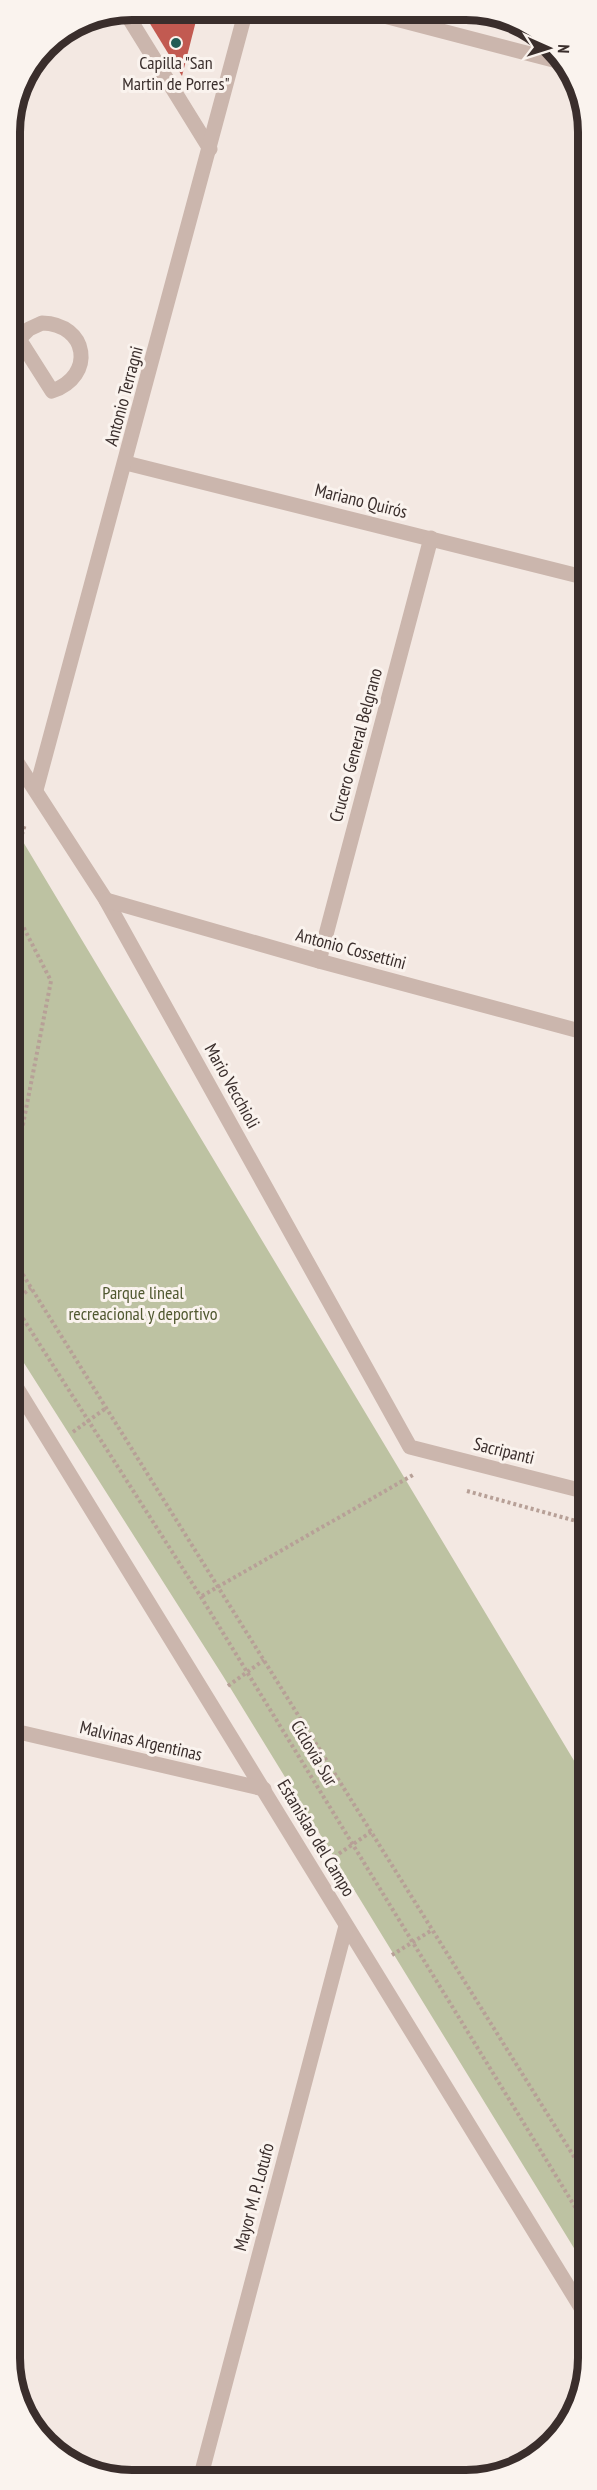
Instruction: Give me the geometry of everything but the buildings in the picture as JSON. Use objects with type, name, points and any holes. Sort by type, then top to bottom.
[{"type":"street","points":[[130,20],[210,149]]},
{"type":"street","name":"Antonio Terragni","points":[[36,790],[126,463],[243,20]]},
{"type":"street","points":[[402,20],[551,59]]},
{"type":"street","points":[[42,323],[55,324],[68,329],[76,339],[81,352],[81,365],[75,377],[64,386],[52,391],[20,339],[29,329],[42,323]]},
{"type":"street","name":"Mariano Quirós","points":[[126,463],[578,576]]},
{"type":"street","name":"Crucero General Belgrano","points":[[319,961],[431,538]]},
{"type":"street","name":"Mario Vecchioli","points":[[20,766],[106,900],[410,1446]]},
{"type":"street","name":"Antonio Cossettini","points":[[106,900],[319,961],[578,1030]]},
{"type":"street","name":"Estanislao del Campo","points":[[20,1394],[577,2301]]},
{"type":"street","name":"Sacripanti","points":[[410,1446],[577,1490]]},
{"type":"street","name":"Malvinas Argentinas","points":[[20,1732],[264,1789]]},
{"type":"street","name":"Mayor M. P. Lotufo","points":[[202,2470],[346,1926]]},
{"type":"path","points":[[20,842],[36,790]]},
{"type":"path","points":[[20,921],[51,981],[20,1140]]},
{"type":"path","points":[[20,1270],[577,2162]]},
{"type":"path","points":[[20,1295],[31,1288]]},
{"type":"path","name":"Ciclovía Sur","points":[[20,1315],[248,1672],[577,2210]]},
{"type":"path","points":[[52,1446],[106,1408]]},
{"type":"path","points":[[201,1597],[412,1475],[423,1478]]},
{"type":"path","points":[[466,1490],[577,1521]]},
{"type":"path","points":[[209,1700],[264,1660]]},
{"type":"path","points":[[313,1870],[371,1832]]},
{"type":"path","points":[[372,1968],[432,1930]]},
{"type":"green space","name":"Parque lineal recreacional y deportivo","points":[[20,837],[577,1766],[577,2253],[223,1676],[20,1357]]},
{"type":"place","name":"Capilla \"San Martin de Porres\"","points":[[176,43]]}]
